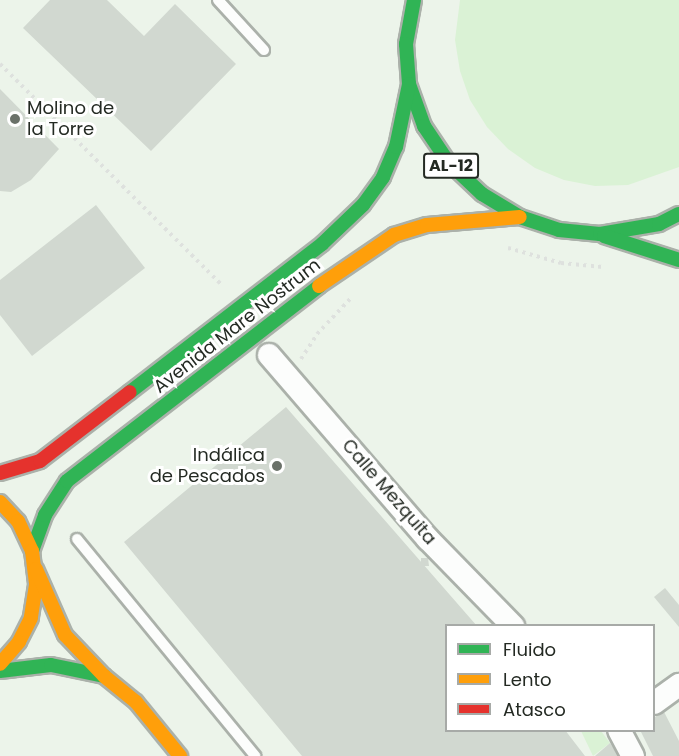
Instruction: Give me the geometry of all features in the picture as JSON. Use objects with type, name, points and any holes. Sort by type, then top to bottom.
[{"type":"main road","name":"AL-12","points":[[410,3],[406,44],[409,84],[424,126],[449,163],[482,194],[520,217],[559,230],[600,234],[679,260]]},
{"type":"main road","name":"Avenida Mare Nostrum","points":[[0,472],[40,461],[322,244],[363,205],[383,177],[396,147],[409,84]]},
{"type":"main road","name":"AL-12","points":[[600,234],[659,224],[679,214]]},
{"type":"main road","name":"Avenida Mare Nostrum","points":[[32,551],[45,515],[67,481],[342,268],[394,235],[427,225],[520,217]]},
{"type":"main road","points":[[0,502],[18,521],[62,630],[104,676],[136,702],[180,756]]},
{"type":"main road","points":[[0,664],[20,642],[31,618],[36,569]]},
{"type":"main road","points":[[0,671],[51,665],[104,676]]},
{"type":"street","name":"Calle Mezquita","points":[[269,355],[428,539],[511,624]]},
{"type":"street","points":[[655,702],[679,685]]},
{"type":"street","points":[[620,732],[633,756]]},
{"type":"lane","points":[[218,0],[264,50]]},
{"type":"lane","points":[[77,539],[255,756]]},
{"type":"path","points":[[0,64],[242,305]]},
{"type":"path","points":[[501,246],[561,263],[611,267]]},
{"type":"green space","points":[[460,0],[679,0],[679,167],[628,185],[595,186],[564,180],[535,168],[508,149],[487,127],[470,100],[460,71],[455,40]]},
{"type":"green space","points":[[581,732],[602,732],[610,743],[593,756]]},
{"type":"building","points":[[50,0],[107,0],[144,36],[175,4],[236,64],[151,151],[23,28]]},
{"type":"building","name":"Molino de la Torre","points":[[0,89],[59,149],[31,180],[11,192],[0,191]]},
{"type":"building","points":[[96,205],[145,268],[32,356],[0,315],[0,280]]},
{"type":"building","points":[[286,407],[475,624],[445,624],[445,732],[567,732],[585,756],[302,756],[124,542]]},
{"type":"building","points":[[421,558],[428,558],[429,566],[421,566]]},
{"type":"building","points":[[665,588],[679,605],[679,627],[654,597]]},
{"type":"building","points":[[663,710],[679,741],[679,756],[653,756],[641,732],[655,732],[655,717]]},
{"type":"building","points":[[610,743],[619,756],[595,756]]},
{"type":"traffic: fast","points":[[414,0],[406,44],[409,84],[424,126],[449,163],[482,194],[520,217],[559,230],[600,234],[659,224],[679,214]]},
{"type":"traffic: fast","points":[[130,392],[322,244],[363,205],[383,177],[396,147],[409,84]]},
{"type":"traffic: fast","points":[[604,236],[679,260]]},
{"type":"traffic: fast","points":[[32,551],[45,515],[67,481],[319,286]]},
{"type":"traffic: fast","points":[[0,671],[51,665],[104,676]]},
{"type":"traffic: slow","points":[[319,286],[394,235],[427,225],[520,217]]},
{"type":"traffic: slow","points":[[0,502],[18,521],[32,551],[36,585],[31,618],[19,642],[0,664]]},
{"type":"traffic: slow","points":[[36,569],[65,635],[104,676],[136,702],[180,756]]},
{"type":"traffic: jam","points":[[0,473],[40,461],[130,392]]},
{"type":"place","name":"Molino de la Torre","points":[[15,119]]},
{"type":"place","name":"Indálica de Pescados","points":[[277,466]]}]
